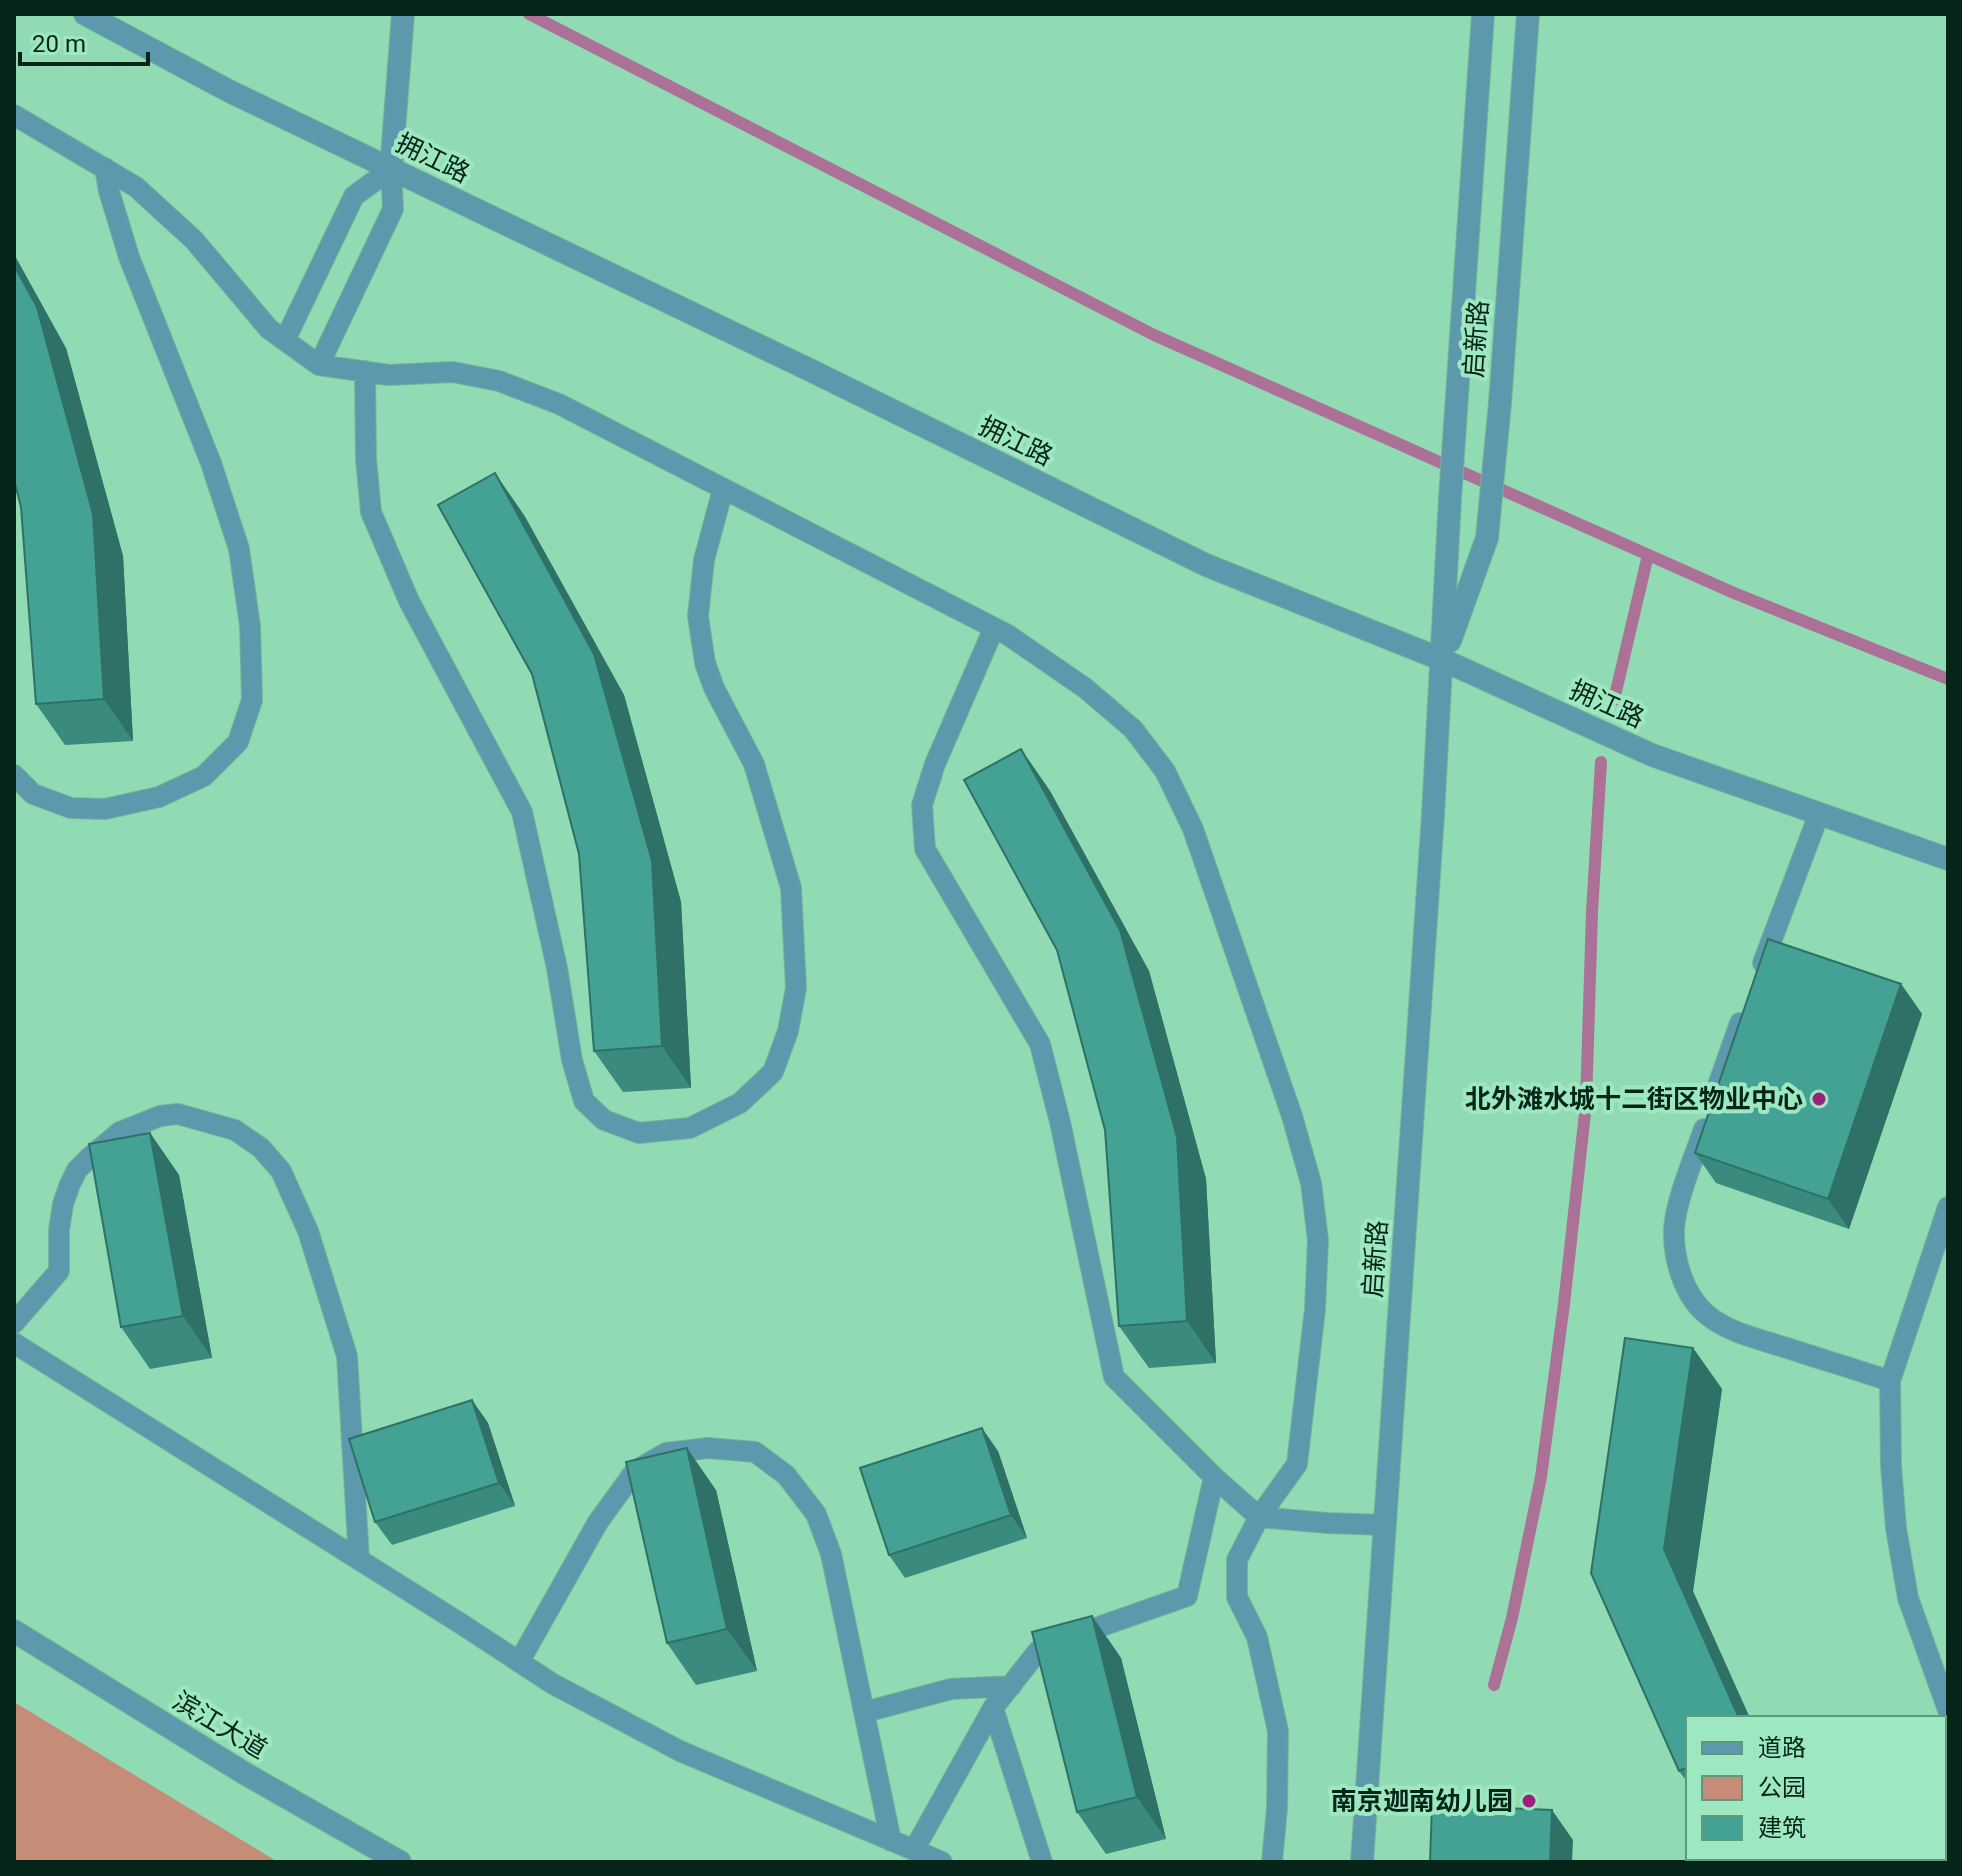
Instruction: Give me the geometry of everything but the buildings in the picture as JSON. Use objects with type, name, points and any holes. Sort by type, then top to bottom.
[{"type":"street","name":"拥江路","points":[[85,14],[229,91],[1206,565],[1443,660],[1652,755],[1948,859]]},
{"type":"street","points":[[391,169],[403,14]]},
{"type":"street","name":"启新路","points":[[1362,1862],[1483,14]]},
{"type":"street","name":"启新路","points":[[1443,660],[1487,538],[1490,516],[1528,14]]},
{"type":"street","name":"滨江大道","points":[[14,1631],[244,1773],[400,1862]]},
{"type":"lane","points":[[14,115],[136,187],[194,240],[269,329],[319,365],[389,375],[453,372],[499,381],[559,404],[1008,635],[1085,688],[1133,729],[1165,771],[1193,829],[1292,1116],[1311,1183],[1318,1240],[1315,1309],[1297,1464],[1259,1517],[1237,1560],[1237,1597],[1257,1637],[1278,1731],[1277,1808],[1272,1862]]},
{"type":"lane","points":[[14,775],[33,794],[71,808],[105,809],[159,797],[204,776],[238,742],[252,700],[250,626],[239,549],[211,463],[129,257],[105,168]]},
{"type":"lane","points":[[285,340],[354,196],[391,169]]},
{"type":"lane","points":[[319,365],[393,209],[391,169]]},
{"type":"lane","points":[[365,371],[366,459],[371,512],[409,601],[522,812],[557,968],[572,1060],[584,1101],[604,1120],[639,1133],[690,1128],[740,1103],[773,1072],[788,1031],[796,988],[791,888],[754,764],[714,688],[705,663],[698,616],[704,560],[723,489]]},
{"type":"lane","points":[[994,628],[922,805],[925,849],[1040,1044],[1060,1122],[1114,1377],[1214,1477],[1259,1517],[1385,1525]]},
{"type":"lane","points":[[1758,977],[1819,814]]},
{"type":"lane","points":[[1746,1007],[1682,1194],[1674,1227],[1679,1271],[1704,1313],[1722,1325],[1890,1381]]},
{"type":"lane","points":[[14,1323],[59,1271],[59,1230],[63,1204],[77,1170],[103,1145],[120,1132],[160,1116],[178,1114],[235,1130],[261,1148],[281,1171],[308,1231],[347,1356],[359,1560]]},
{"type":"lane","points":[[1948,1207],[1890,1381],[1891,1466],[1896,1528],[1908,1598],[1948,1710]]},
{"type":"lane","points":[[14,1343],[553,1684],[680,1751],[942,1862]]},
{"type":"lane","points":[[519,1662],[598,1522],[635,1471],[666,1453],[708,1448],[755,1452],[786,1475],[816,1514],[831,1554],[891,1841]]},
{"type":"lane","points":[[914,1850],[993,1708],[1038,1651],[1187,1596],[1214,1477]]},
{"type":"lane","points":[[865,1712],[951,1689],[1011,1686]]},
{"type":"lane","points":[[993,1708],[1042,1862]]},
{"type":"green space","points":[[14,1702],[278,1862],[14,1862]]},
{"type":"waterway","points":[[529,14],[1154,335],[1734,593],[1948,679]]},
{"type":"waterway","points":[[1614,700],[1648,555]]},
{"type":"waterway","points":[[1494,1685],[1512,1618],[1541,1477],[1564,1304],[1586,1104],[1592,912],[1601,762]]},
{"type":"place","name":"北外滩水城十二街区物业中心","points":[[1819,1099]]},
{"type":"place","name":"南京迦南幼儿园","points":[[1529,1801]]}]
